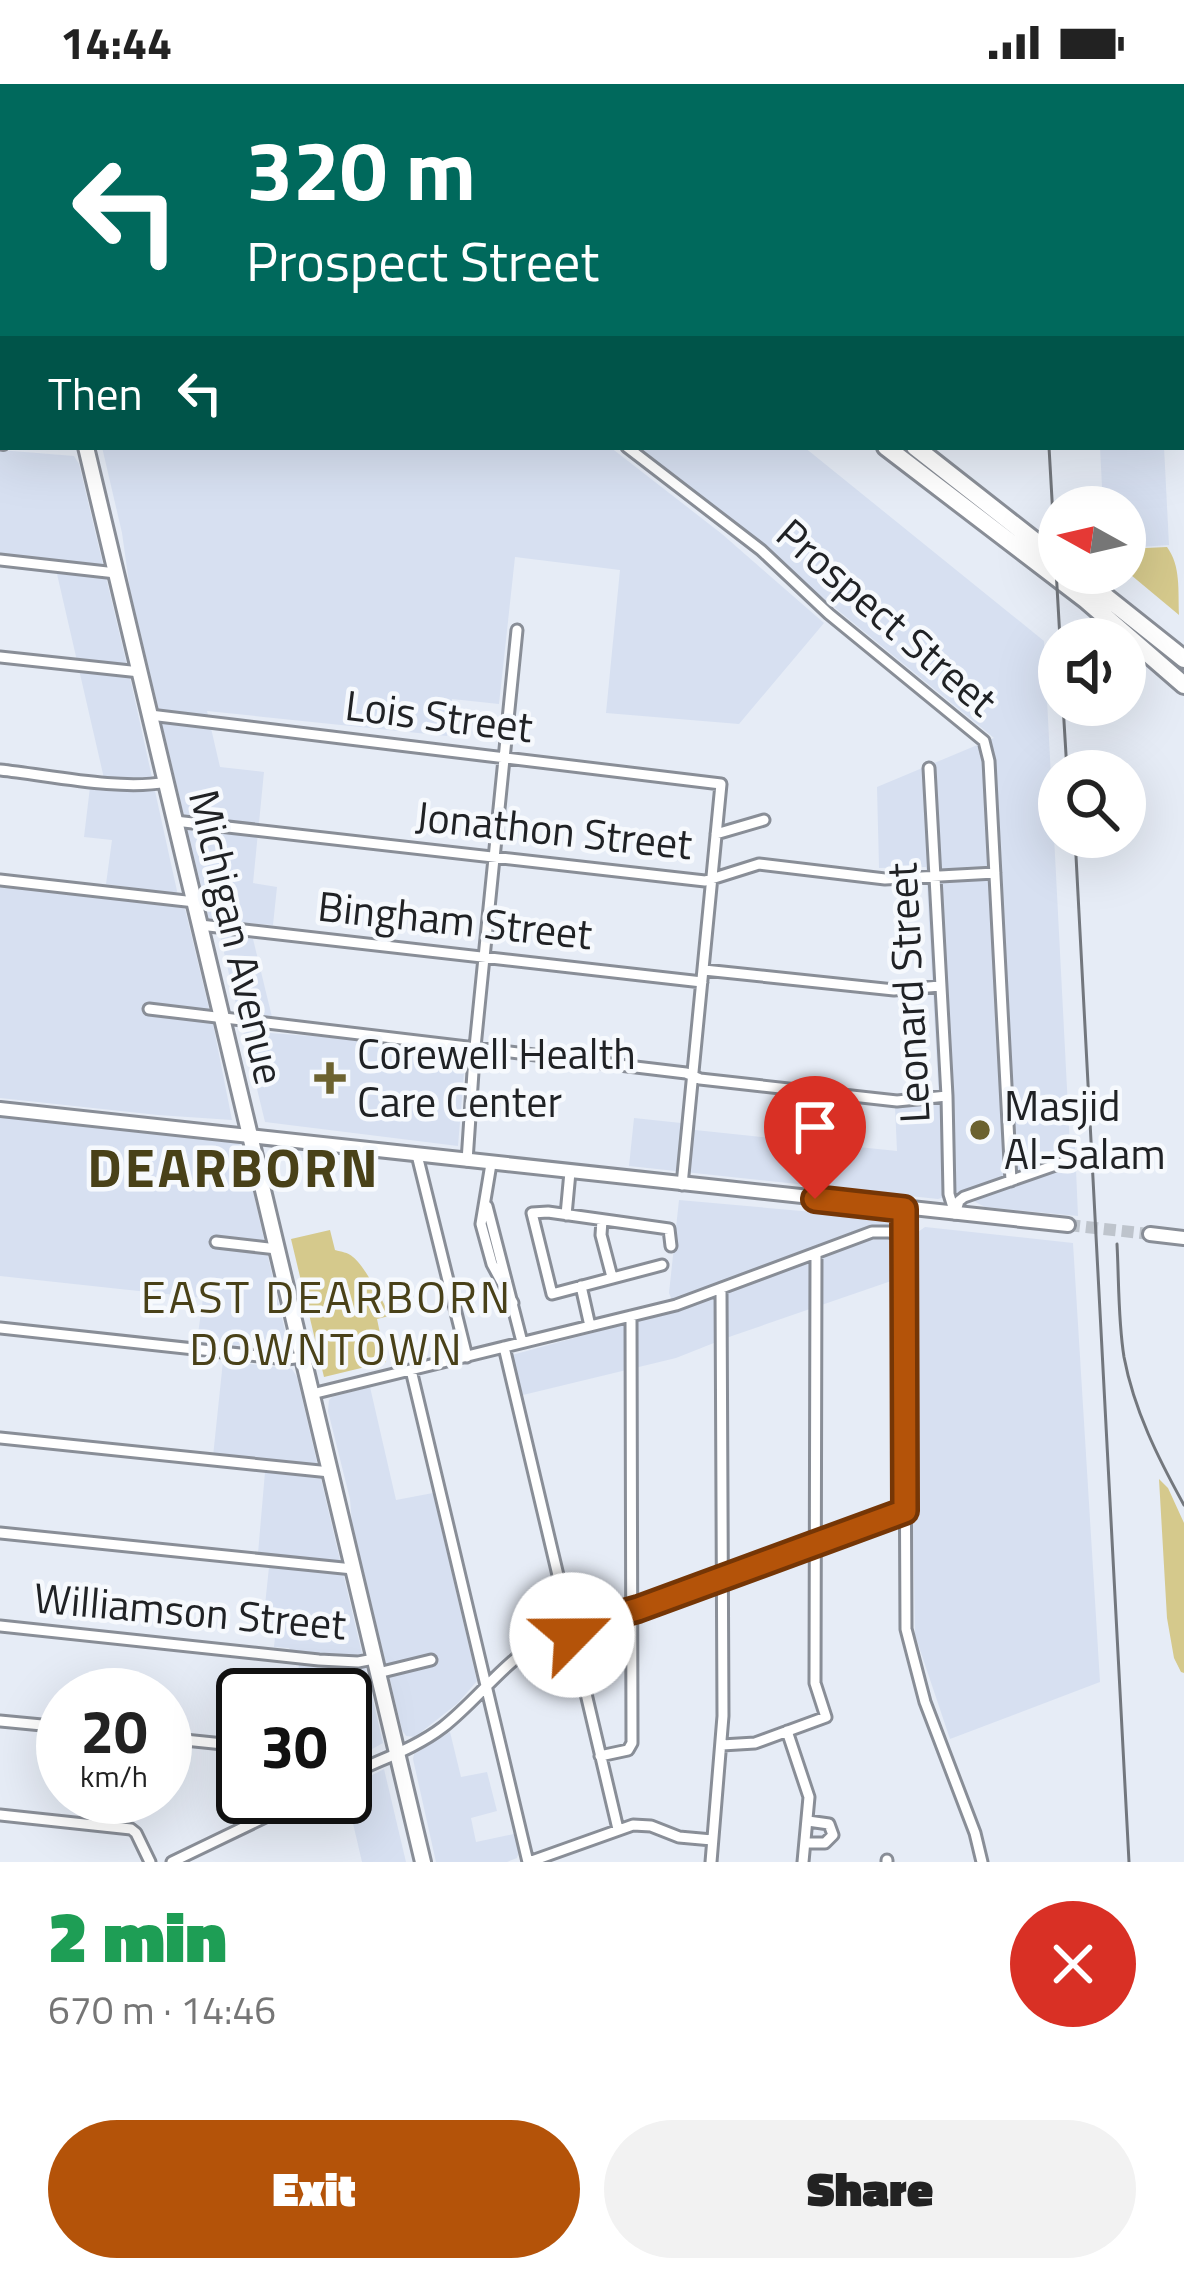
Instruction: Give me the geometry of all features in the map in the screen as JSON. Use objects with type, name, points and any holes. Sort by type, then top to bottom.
[{"type":"highway","points":[[890,450],[1086,600],[1184,685]]},
{"type":"highway","points":[[919,450],[1038,544]]},
{"type":"highway","points":[[1102,594],[1184,659]]},
{"type":"main road","name":"Michigan Avenue","points":[[87,450],[423,1862]]},
{"type":"main road","points":[[0,1109],[1068,1225]]},
{"type":"main road","points":[[1150,1234],[1184,1238]]},
{"type":"street","name":"Prospect Street","points":[[631,450],[760,550],[829,614],[981,736],[989,761],[1011,1181]]},
{"type":"street","points":[[0,560],[116,573]]},
{"type":"street","points":[[467,1161],[517,630]]},
{"type":"street","points":[[0,657],[140,672]]},
{"type":"street","name":"Lois Street","points":[[150,716],[721,784],[716,834]]},
{"type":"street","name":"Leonard Street","points":[[928,768],[949,1194],[955,1214]]},
{"type":"street","points":[[0,770],[116,783],[166,782]]},
{"type":"street","points":[[682,1185],[716,834],[764,820]]},
{"type":"street","name":"Jonathon Street","points":[[175,821],[711,881],[758,864],[885,879],[995,873]]},
{"type":"street","points":[[0,880],[194,902]]},
{"type":"street","name":"Bingham Street","points":[[200,925],[703,976],[894,990],[940,986]]},
{"type":"street","points":[[148,1009],[897,1101],[946,1096]]},
{"type":"street","points":[[417,1155],[467,1357]]},
{"type":"street","points":[[955,1214],[964,1197],[1070,1160]]},
{"type":"street","points":[[491,1164],[486,1201],[522,1342]]},
{"type":"street","points":[[566,1215],[570,1172]]},
{"type":"street","points":[[904,1209],[908,1642],[982,1862]]},
{"type":"street","points":[[662,1265],[552,1294],[532,1213],[669,1229],[671,1246]]},
{"type":"street","points":[[602,1220],[612,1277]]},
{"type":"street","points":[[312,1394],[676,1305],[872,1232],[904,1237]]},
{"type":"street","points":[[215,1242],[278,1249]]},
{"type":"street","points":[[722,1745],[745,1745],[826,1717],[815,1683],[816,1254]]},
{"type":"street","points":[[581,1286],[590,1326]]},
{"type":"street","points":[[711,1862],[722,1745],[721,1289]]},
{"type":"street","points":[[600,1756],[631,1746],[631,1316]]},
{"type":"street","points":[[0,1328],[303,1357]]},
{"type":"street","points":[[505,1347],[618,1829]]},
{"type":"street","points":[[411,1370],[529,1862],[618,1829],[645,1825],[679,1837],[712,1840]]},
{"type":"street","points":[[0,1438],[330,1472]]},
{"type":"street","points":[[372,1763],[397,1754],[446,1724],[514,1658],[550,1635],[631,1611],[905,1511]]},
{"type":"street","points":[[0,1533],[353,1569]]},
{"type":"street","name":"Williamson Street","points":[[0,1626],[376,1665],[431,1660]]},
{"type":"street","points":[[0,1720],[36,1724]]},
{"type":"street","points":[[787,1731],[808,1790],[803,1862]]},
{"type":"street","points":[[0,1815],[130,1829],[150,1862]]},
{"type":"street","points":[[805,1843],[825,1843],[833,1835],[830,1824],[808,1821]]},
{"type":"street","points":[[172,1862],[254,1824]]},
{"type":"shaded area","points":[[0,450],[74,456],[79,464],[176,894],[106,884],[112,840],[84,837],[90,787],[106,787],[57,574],[0,567]]},
{"type":"shaded area","points":[[103,450],[614,450],[722,534],[824,623],[739,724],[606,713],[620,570],[515,557],[499,704],[452,699],[447,736],[207,711],[220,767],[264,772],[253,883],[277,887],[273,925],[209,920],[130,590]]},
{"type":"shaded area","points":[[642,450],[808,450],[1038,636],[1038,726],[1048,726],[1050,750],[1038,750],[1038,858],[1055,858],[1078,1216],[985,1207],[958,1193],[938,1199],[629,1166],[634,1118],[681,1123],[695,1130],[897,1151],[895,1107],[939,1102],[926,867],[879,868],[877,787],[994,738]]},
{"type":"shaded area","points":[[1100,450],[1164,450],[1169,545],[1146,547],[1146,486],[1102,486]]},
{"type":"shaded area","points":[[1167,547],[1171,554],[1177,571],[1179,615],[1146,588],[1146,548]]},
{"type":"shaded area","points":[[0,886],[185,909],[232,1120],[0,1098]]},
{"type":"shaded area","points":[[220,935],[253,939],[272,1017],[238,1013]]},
{"type":"shaded area","points":[[243,1031],[466,1048],[458,1146],[265,1122]]},
{"type":"shaded area","points":[[0,1117],[239,1143],[288,1344],[281,1350],[197,1341],[203,1298],[0,1276]]},
{"type":"shaded area","points":[[679,1200],[858,1216],[893,1224],[897,1279],[676,1358],[523,1395],[512,1355],[676,1310],[669,1293]]},
{"type":"shaded area","points":[[925,1227],[1073,1243],[1100,1682],[950,1739],[915,1635],[912,1461],[918,1232]]},
{"type":"shaded area","points":[[330,1230],[335,1250],[357,1261],[389,1316],[377,1319],[386,1362],[324,1377],[291,1239]]},
{"type":"shaded area","points":[[223,1361],[292,1369],[365,1668],[298,1668],[289,1648],[274,1647],[278,1608],[265,1605],[269,1567],[257,1565],[265,1472],[212,1466]]},
{"type":"shaded area","points":[[370,1387],[396,1500],[433,1493],[477,1681],[415,1737],[402,1730],[328,1411],[332,1397]]},
{"type":"shaded area","points":[[1159,1479],[1184,1523],[1184,1673],[1174,1658],[1167,1618]]},
{"type":"shaded area","points":[[372,1696],[383,1743],[372,1749]]},
{"type":"shaded area","points":[[450,1732],[461,1777],[487,1772],[497,1811],[471,1818],[476,1842],[514,1834],[517,1858],[436,1862],[413,1759]]},
{"type":"shaded area","points":[[384,1769],[406,1862],[362,1862],[353,1824],[372,1824],[372,1775]]},
{"type":"tunnel","points":[[1068,1225],[1150,1234]]},
{"type":"railway","points":[[1049,450],[1059,618]]},
{"type":"railway","points":[[1064,726],[1066,750]]},
{"type":"railway","points":[[1076,858],[1129,1862]]},
{"type":"railway","points":[[1117,1244],[1128,1377],[1148,1433],[1184,1505]]},
{"type":"place","name":"Corewell Health Care Center","points":[[330,1078]]},
{"type":"place","name":"Masjid Al-Salam","points":[[980,1130]]},
{"type":"district","name":"DEARBORN","points":[[234,1168]]},
{"type":"district","name":"EAST DEARBORN DOWNTOWN","points":[[327,1323]]},
{"type":"route","points":[[572,1635],[570,1628],[638,1609],[905,1511],[904,1209],[815,1199]]}]
